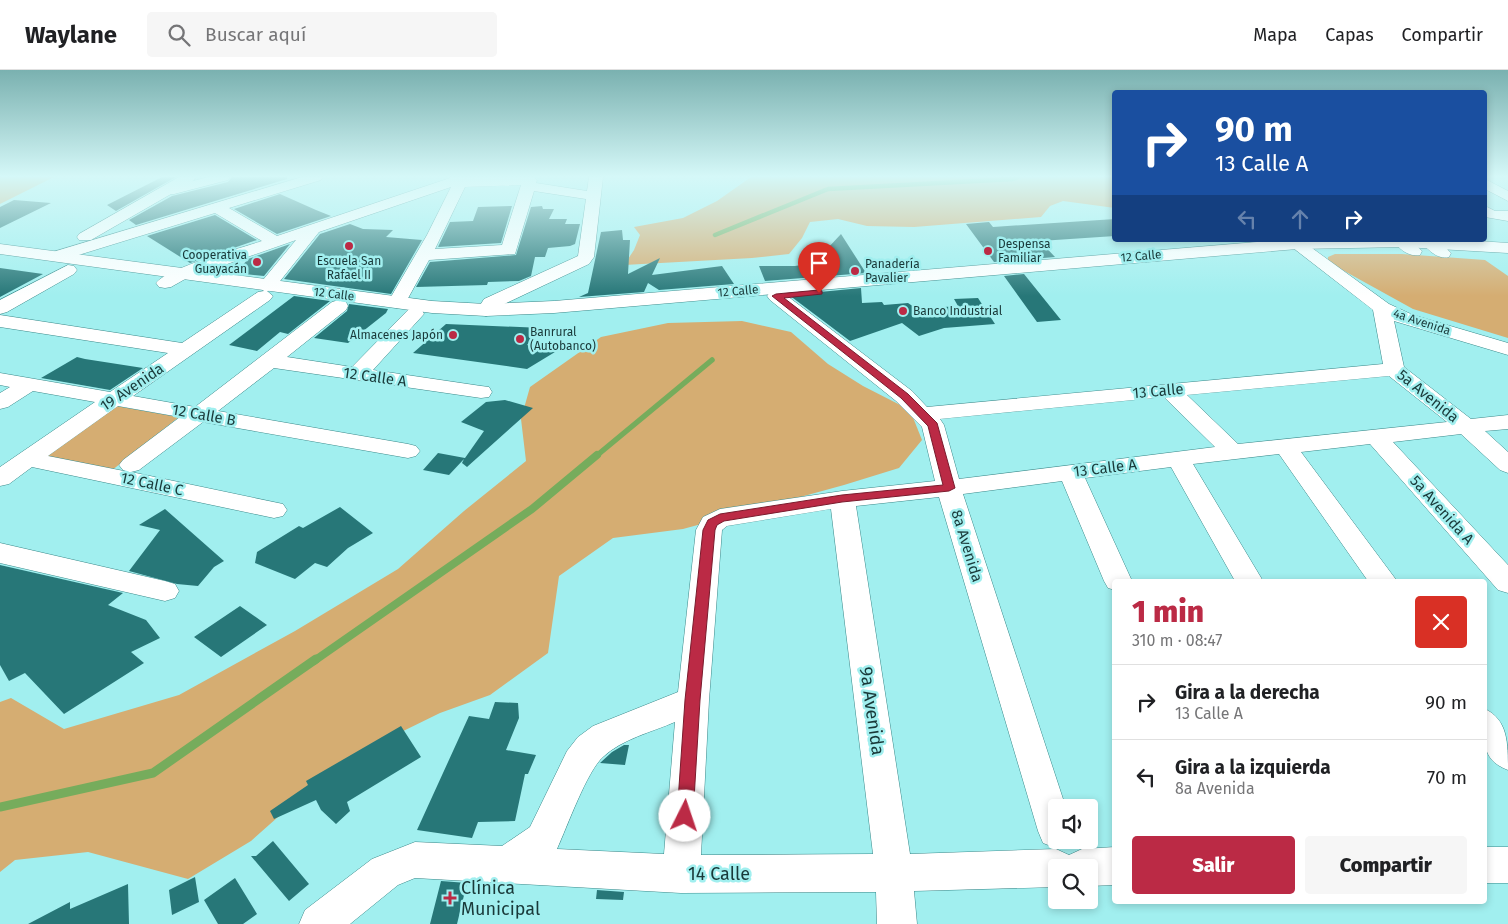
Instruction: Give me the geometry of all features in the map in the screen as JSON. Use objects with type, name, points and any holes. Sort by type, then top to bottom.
[{"type":"main road","name":"12 Calle","points":[[0,249],[60,261],[266,291],[486,310],[554,308],[1299,245],[1355,250],[1420,245],[1508,248]]},
{"type":"main road","name":"12 Calle","points":[[173,278],[223,280],[339,306],[415,314],[491,318],[536,317],[776,296],[1299,245]]},
{"type":"main road","name":"12 Calle","points":[[1420,245],[1508,258]]},
{"type":"main road","name":"12 Calle","points":[[0,261],[60,261]]},
{"type":"street","points":[[0,308],[60,261],[125,217]]},
{"type":"street","points":[[60,261],[188,217]]},
{"type":"street","points":[[233,217],[275,242]]},
{"type":"street","points":[[173,278],[351,217]]},
{"type":"street","points":[[397,302],[443,217]]},
{"type":"street","points":[[423,255],[509,250],[519,217]]},
{"type":"street","points":[[486,310],[491,303],[583,260],[586,257],[592,217]]},
{"type":"street","name":"19 Avenida","points":[[0,478],[186,350],[266,291],[313,230]]},
{"type":"street","name":"4a Avenida","points":[[1299,245],[1382,308],[1406,319],[1508,349]]},
{"type":"street","points":[[223,280],[250,251]]},
{"type":"street","name":"8a Avenida","points":[[776,296],[904,396],[933,425],[949,488],[1048,805]]},
{"type":"street","points":[[131,465],[270,361],[339,306]]},
{"type":"street","name":"5a Avenida","points":[[1382,308],[1394,369],[1467,427],[1508,465]]},
{"type":"street","points":[[357,374],[415,314]]},
{"type":"street","points":[[0,321],[186,350]]},
{"type":"street","name":"12 Calle A","points":[[270,361],[481,392]]},
{"type":"street","name":"13 Calle","points":[[922,414],[1394,369]]},
{"type":"street","name":"12 Calle B","points":[[0,379],[408,451]]},
{"type":"street","points":[[0,402],[29,384]]},
{"type":"street","points":[[1169,390],[1233,452]]},
{"type":"street","name":"13 Calle A","points":[[693,700],[709,530],[712,523],[720,518],[842,498],[949,488],[1233,452],[1508,422]]},
{"type":"street","name":"5a Avenida A","points":[[1376,437],[1508,583]]},
{"type":"street","points":[[1286,447],[1382,579]]},
{"type":"street","name":"12 Calle C","points":[[29,459],[274,510]]},
{"type":"street","points":[[1178,459],[1248,579]]},
{"type":"street","points":[[1070,473],[1117,579]]},
{"type":"street","name":"9a Avenida","points":[[842,498],[894,873],[897,924]]},
{"type":"street","points":[[3,556],[165,591]]},
{"type":"street","points":[[506,866],[542,839],[579,762],[590,747],[605,736],[693,700],[681,874]]},
{"type":"street","points":[[1487,726],[1508,755]]},
{"type":"street","name":"14 Calle","points":[[319,924],[385,872],[415,860],[681,874],[894,873],[1048,868]]},
{"type":"street","points":[[1487,865],[1508,865]]},
{"type":"street","points":[[1098,867],[1112,866]]},
{"type":"shaded area","points":[[1041,217],[914,227],[867,226],[838,219],[810,222],[802,238],[789,254],[752,258],[624,265],[634,250],[640,235],[634,227],[683,218]]},
{"type":"shaded area","points":[[1335,254],[1402,254],[1485,260],[1508,276],[1508,338],[1413,309],[1328,262],[1328,257]]},
{"type":"shaded area","points":[[742,321],[791,332],[828,364],[863,386],[910,410],[922,440],[899,468],[683,529],[613,538],[559,576],[548,653],[490,695],[440,713],[340,762],[251,841],[188,879],[88,852],[15,860],[0,872],[0,702],[11,698],[64,729],[179,695],[295,631],[398,569],[464,511],[526,461],[521,419],[530,387],[601,337],[668,323]]},
{"type":"shaded area","points":[[111,405],[179,417],[111,471],[36,457]]},
{"type":"building","points":[[0,217],[23,217],[0,228]]},
{"type":"building","points":[[135,217],[163,217],[136,225],[129,220]]},
{"type":"building","points":[[209,217],[218,217],[257,240],[190,263],[147,236]]},
{"type":"building","points":[[248,217],[328,217],[277,234]]},
{"type":"building","points":[[474,217],[509,217],[501,243],[438,247],[450,222],[473,221]]},
{"type":"building","points":[[528,217],[567,219],[565,224],[580,224],[575,244],[548,248],[545,257],[535,257],[531,276],[519,281],[488,282],[487,285],[416,287],[430,262],[516,255]]},
{"type":"building","points":[[1112,219],[1112,236],[1040,241],[1055,257],[994,262],[966,224],[989,222],[993,227]]},
{"type":"building","points":[[350,224],[363,229],[393,230],[386,237],[422,240],[391,294],[284,279],[320,234]]},
{"type":"building","points":[[622,230],[623,240],[630,240],[628,274],[660,258],[652,275],[722,266],[734,284],[659,290],[648,283],[644,292],[579,297],[588,293],[601,232]]},
{"type":"building","points":[[841,234],[866,273],[765,281],[759,266],[795,266],[833,260],[827,249]]},
{"type":"building","name":"Cooperativa Guayacán","points":[[290,244],[264,276],[236,273],[248,259]]},
{"type":"building","points":[[0,268],[43,274],[0,297]]},
{"type":"building","points":[[1024,274],[1061,320],[1037,322],[1004,276]]},
{"type":"building","points":[[861,288],[862,303],[882,302],[884,305],[908,303],[917,309],[958,306],[954,299],[978,298],[995,324],[944,328],[919,336],[902,323],[850,341],[789,295]]},
{"type":"building","points":[[294,296],[330,301],[288,334],[280,332],[257,351],[229,345]]},
{"type":"building","points":[[349,304],[388,309],[386,313],[348,343],[314,338],[347,311]]},
{"type":"building","points":[[446,324],[543,328],[527,345],[555,352],[527,369],[413,353]]},
{"type":"building","points":[[77,357],[143,368],[110,390],[41,378]]},
{"type":"building","points":[[505,400],[533,408],[467,467],[462,463],[464,459],[449,475],[423,470],[438,453],[465,458],[484,431],[461,422],[486,402]]},
{"type":"building","points":[[340,507],[373,533],[348,548],[327,567],[315,563],[295,579],[255,563],[257,552],[299,526],[303,528]]},
{"type":"building","points":[[165,509],[224,561],[214,567],[198,586],[177,584],[129,571],[160,530],[139,525]]},
{"type":"building","points":[[0,565],[123,593],[108,605],[146,620],[160,638],[131,652],[144,663],[64,714],[25,673],[9,681],[0,665]]},
{"type":"building","points":[[240,606],[267,625],[221,657],[194,637]]},
{"type":"building","points":[[495,702],[518,703],[519,718],[506,750],[536,755],[528,774],[525,774],[515,821],[478,822],[472,838],[417,830],[469,716],[489,719]]},
{"type":"building","points":[[401,726],[421,757],[347,802],[350,811],[336,824],[321,810],[316,800],[274,819],[270,811],[308,785],[306,781]]},
{"type":"building","points":[[624,745],[629,745],[625,765],[600,763],[612,752]]},
{"type":"building","points":[[273,841],[309,884],[289,901],[251,856],[256,856]]},
{"type":"building","points":[[195,877],[199,902],[172,915],[169,890]]},
{"type":"building","points":[[235,878],[257,914],[243,924],[218,924],[204,900]]},
{"type":"building","name":"Clínica Municipal","points":[[441,881],[467,883],[457,924],[430,924]]},
{"type":"building","points":[[128,884],[129,924],[28,924],[70,902],[70,909]]},
{"type":"building","points":[[597,890],[624,892],[623,900],[596,899]]},
{"type":"waterway","points":[[715,235],[760,217]]},
{"type":"waterway","points":[[595,457],[712,360]]},
{"type":"waterway","points":[[314,661],[532,509],[597,455]]},
{"type":"waterway","points":[[0,807],[153,773],[316,659]]},
{"type":"place","name":"Escuela San Rafael II","points":[[349,246]]},
{"type":"place","name":"Despensa Familiar","points":[[988,251]]},
{"type":"place","name":"Cooperativa Guayacán","points":[[257,262]]},
{"type":"place","name":"Panadería Pavalier","points":[[855,271]]},
{"type":"place","name":"Banco Industrial","points":[[903,311]]},
{"type":"place","name":"Almacenes Japón","points":[[453,335]]},
{"type":"place","name":"Banrural (Autobanco)","points":[[520,339]]},
{"type":"place","name":"Clínica Municipal","points":[[450,898]]},
{"type":"route","points":[[685,816],[693,700],[709,530],[712,523],[720,518],[842,498],[949,488],[933,425],[904,396],[776,296],[819,293]]}]
